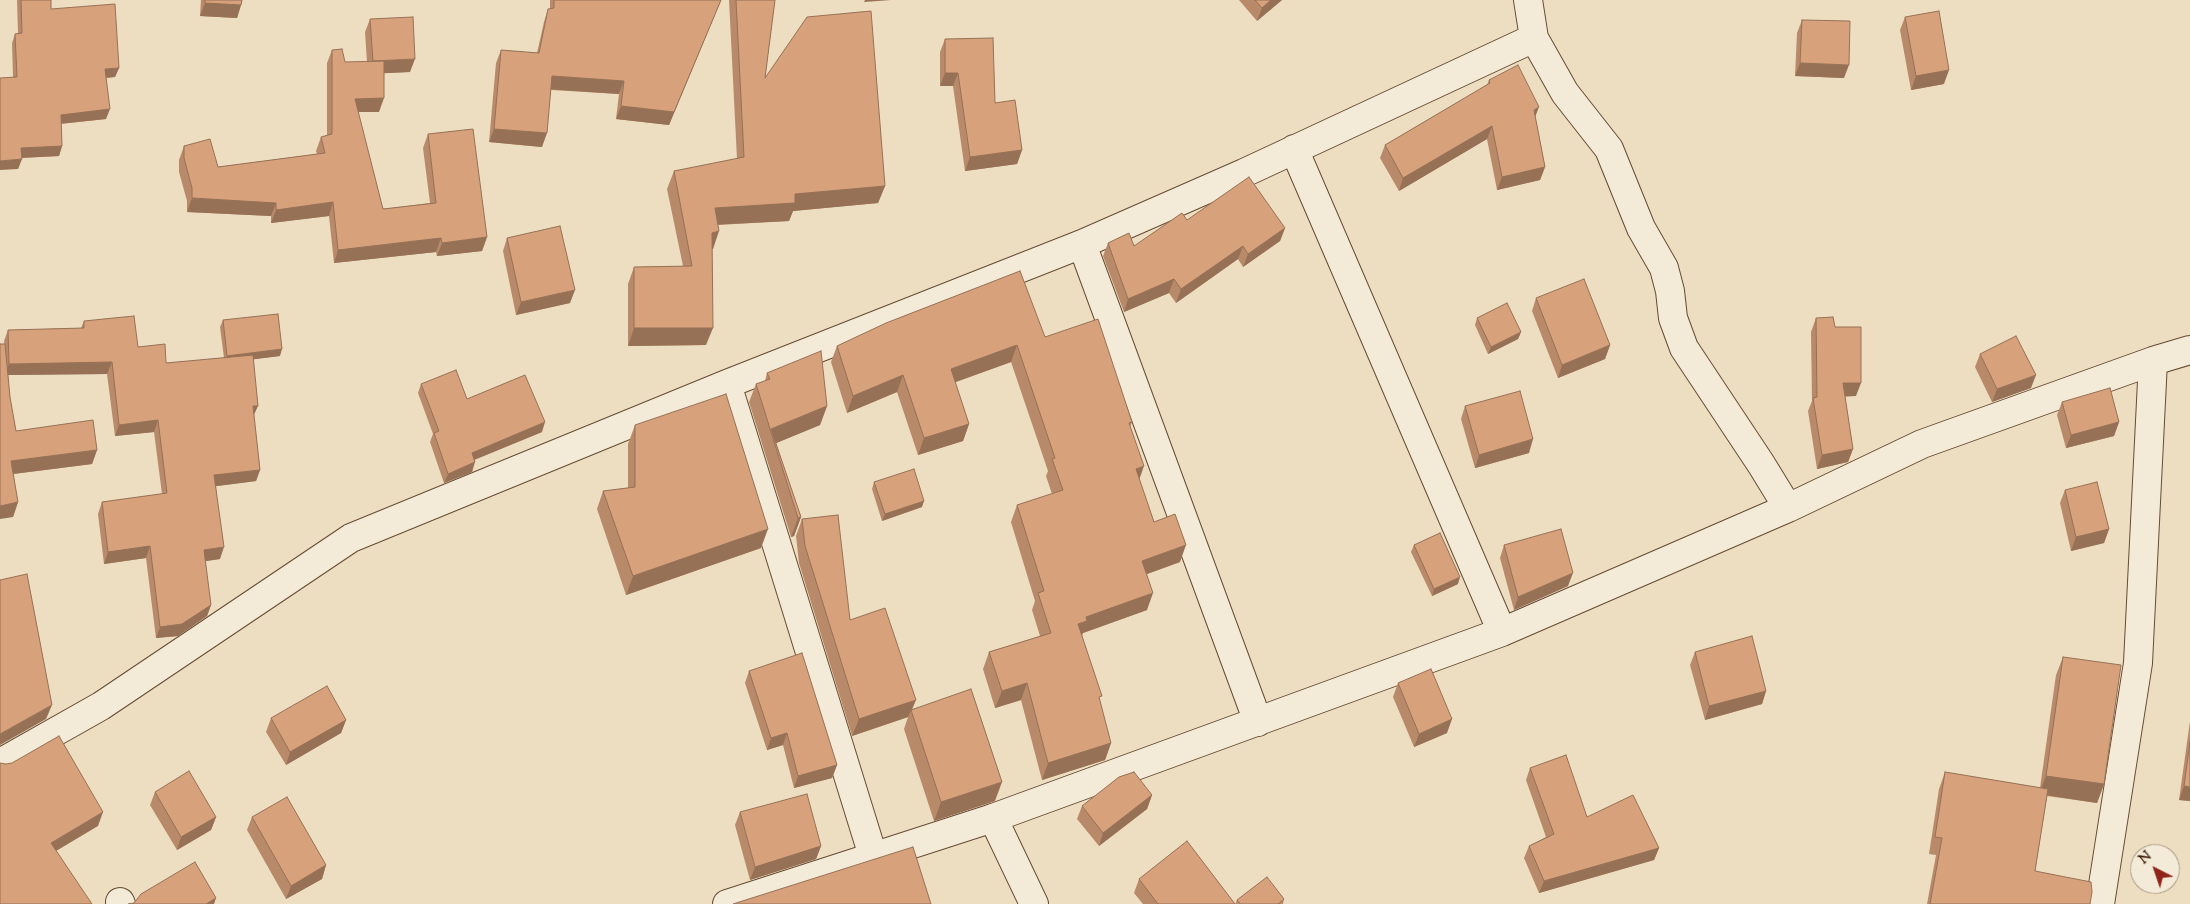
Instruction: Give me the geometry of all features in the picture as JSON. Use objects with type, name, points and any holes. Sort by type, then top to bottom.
[{"type":"street","points":[[1528,0],[1534,38],[1565,93],[1609,149],[1641,228],[1664,268],[1670,290],[1673,318],[1684,348],[1788,508]]},
{"type":"street","points":[[0,763],[101,706],[351,538],[726,384],[1082,244],[1534,38]]},
{"type":"street","points":[[1294,149],[1502,632]]},
{"type":"street","points":[[1082,244],[1258,722]]},
{"type":"street","points":[[727,904],[993,818],[1502,632],[1788,508],[1922,444],[2153,361],[2190,350]]},
{"type":"street","points":[[2100,904],[2138,663],[2153,361]]},
{"type":"street","points":[[726,384],[873,856]]},
{"type":"street","points":[[993,818],[1034,904]]},
{"type":"building","points":[[21,0],[51,0],[51,9],[115,4],[119,68],[105,69],[110,109],[61,115],[62,146],[21,148],[22,159],[0,161],[0,78],[17,77],[15,34],[22,33]]},
{"type":"building","points":[[205,0],[242,0],[241,5],[205,3]]},
{"type":"building","points":[[554,0],[721,0],[674,112],[621,106],[624,81],[552,76],[547,133],[494,129],[501,50],[539,53],[548,9],[554,8]]},
{"type":"building","points":[[736,0],[775,0],[765,78],[807,17],[871,11],[885,186],[795,194],[795,203],[715,208],[719,231],[712,233],[713,328],[634,328],[634,267],[692,266],[674,171],[744,157]]},
{"type":"building","points":[[1255,0],[1271,0],[1262,8]]},
{"type":"building","points":[[1939,11],[1949,70],[1916,76],[1905,17]]},
{"type":"building","points":[[413,17],[415,59],[373,61],[370,19]]},
{"type":"building","points":[[1802,20],[1850,21],[1849,65],[1800,63]]},
{"type":"building","points":[[993,38],[995,103],[1015,100],[1022,150],[970,157],[958,73],[945,73],[945,39]]},
{"type":"building","points":[[342,49],[345,62],[384,61],[384,98],[355,99],[383,209],[436,203],[428,134],[473,129],[487,237],[442,243],[441,238],[338,250],[333,202],[276,210],[276,203],[192,198],[192,188],[184,158],[184,146],[210,139],[218,167],[325,153],[321,137],[332,134],[332,50]]},
{"type":"building","points":[[1518,65],[1539,107],[1534,110],[1545,167],[1502,177],[1492,126],[1403,178],[1385,145],[1490,83],[1489,80]]},
{"type":"building","points":[[1249,177],[1285,228],[1248,254],[1243,246],[1181,289],[1174,279],[1128,299],[1108,243],[1129,233],[1134,246],[1182,213],[1187,220]]},
{"type":"building","points":[[560,226],[575,290],[521,302],[507,238]]},
{"type":"building","points":[[1020,271],[1045,337],[1098,319],[1132,422],[1129,423],[1144,466],[1136,469],[1154,522],[1175,514],[1186,545],[1142,561],[1153,593],[1086,617],[1087,621],[1078,624],[1102,696],[1099,697],[1111,743],[1048,763],[1027,683],[1002,691],[989,652],[1051,633],[1038,593],[1044,591],[1017,505],[1063,490],[1052,459],[1055,458],[1017,345],[951,369],[969,424],[924,438],[903,375],[853,396],[837,346],[886,323]]},
{"type":"building","points":[[1584,279],[1610,345],[1562,365],[1536,298]]},
{"type":"building","points":[[1507,303],[1521,332],[1491,347],[1477,318]]},
{"type":"building","points":[[278,314],[282,349],[227,356],[223,320]]},
{"type":"building","points":[[134,316],[138,347],[165,344],[166,363],[253,355],[258,406],[253,406],[260,470],[214,475],[224,547],[204,550],[211,605],[182,624],[160,627],[150,546],[108,552],[102,502],[167,493],[158,420],[119,425],[112,362],[9,364],[8,330],[84,328],[84,321]]},
{"type":"building","points":[[1833,317],[1835,327],[1861,327],[1861,383],[1843,383],[1853,449],[1822,455],[1813,398],[1817,397],[1816,318]]},
{"type":"building","points":[[2016,336],[2036,375],[1997,389],[1980,354]]},
{"type":"building","points":[[0,344],[5,344],[10,397],[16,431],[93,420],[97,450],[11,461],[18,502],[0,506]]},
{"type":"building","points":[[821,351],[827,406],[771,429],[801,517],[798,518],[756,384],[770,379],[767,373]]},
{"type":"building","points":[[456,370],[467,399],[525,375],[545,422],[472,453],[475,462],[448,474],[434,433],[439,431],[421,384]]},
{"type":"building","points":[[2110,388],[2119,422],[2071,435],[2062,402]]},
{"type":"building","points":[[1520,391],[1533,439],[1479,455],[1465,406]]},
{"type":"building","points":[[726,394],[768,529],[633,576],[603,491],[635,487],[635,425]]},
{"type":"building","points":[[914,469],[924,501],[885,514],[874,482]]},
{"type":"building","points":[[2097,482],[2109,529],[2076,537],[2065,490]]},
{"type":"building","points":[[838,515],[850,620],[885,608],[916,700],[859,719],[805,546],[802,519]]},
{"type":"building","points":[[1561,529],[1573,573],[1518,597],[1504,545]]},
{"type":"building","points":[[1440,533],[1460,577],[1434,589],[1414,545]]},
{"type":"building","points":[[27,574],[52,705],[0,734],[0,580]]},
{"type":"building","points":[[1752,636],[1766,691],[1709,706],[1695,652]]},
{"type":"building","points":[[802,653],[837,765],[798,776],[787,733],[771,738],[749,671]]},
{"type":"building","points":[[2063,657],[2121,665],[2104,784],[2046,776]]},
{"type":"building","points":[[1431,669],[1452,719],[1419,734],[1398,683]]},
{"type":"building","points":[[327,686],[346,720],[290,752],[271,718]]},
{"type":"building","points":[[971,689],[1002,782],[941,802],[911,710]]},
{"type":"building","points":[[59,736],[103,812],[51,843],[92,904],[0,904],[0,763],[12,763]]},
{"type":"building","points":[[2190,742],[2190,787],[2184,786]]},
{"type":"building","points":[[1566,755],[1587,817],[1633,795],[1659,848],[1544,881],[1529,846],[1554,834],[1530,768]]},
{"type":"building","points":[[189,771],[216,817],[181,837],[155,792]]},
{"type":"building","points":[[1134,772],[1152,795],[1103,833],[1082,806],[1119,777]]},
{"type":"building","points":[[1945,772],[2048,789],[2035,871],[2091,882],[2090,904],[1930,904],[1942,838],[1935,837]]},
{"type":"building","points":[[807,794],[821,846],[755,867],[740,812]]},
{"type":"building","points":[[287,797],[326,865],[291,886],[252,817]]},
{"type":"building","points":[[1187,841],[1235,904],[1158,904],[1139,879]]},
{"type":"building","points":[[913,847],[931,904],[733,904]]},
{"type":"building","points":[[195,862],[216,898],[206,904],[128,904],[134,903],[141,894]]},
{"type":"building","points":[[1267,877],[1284,899],[1278,904],[1240,904],[1237,900]]}]
